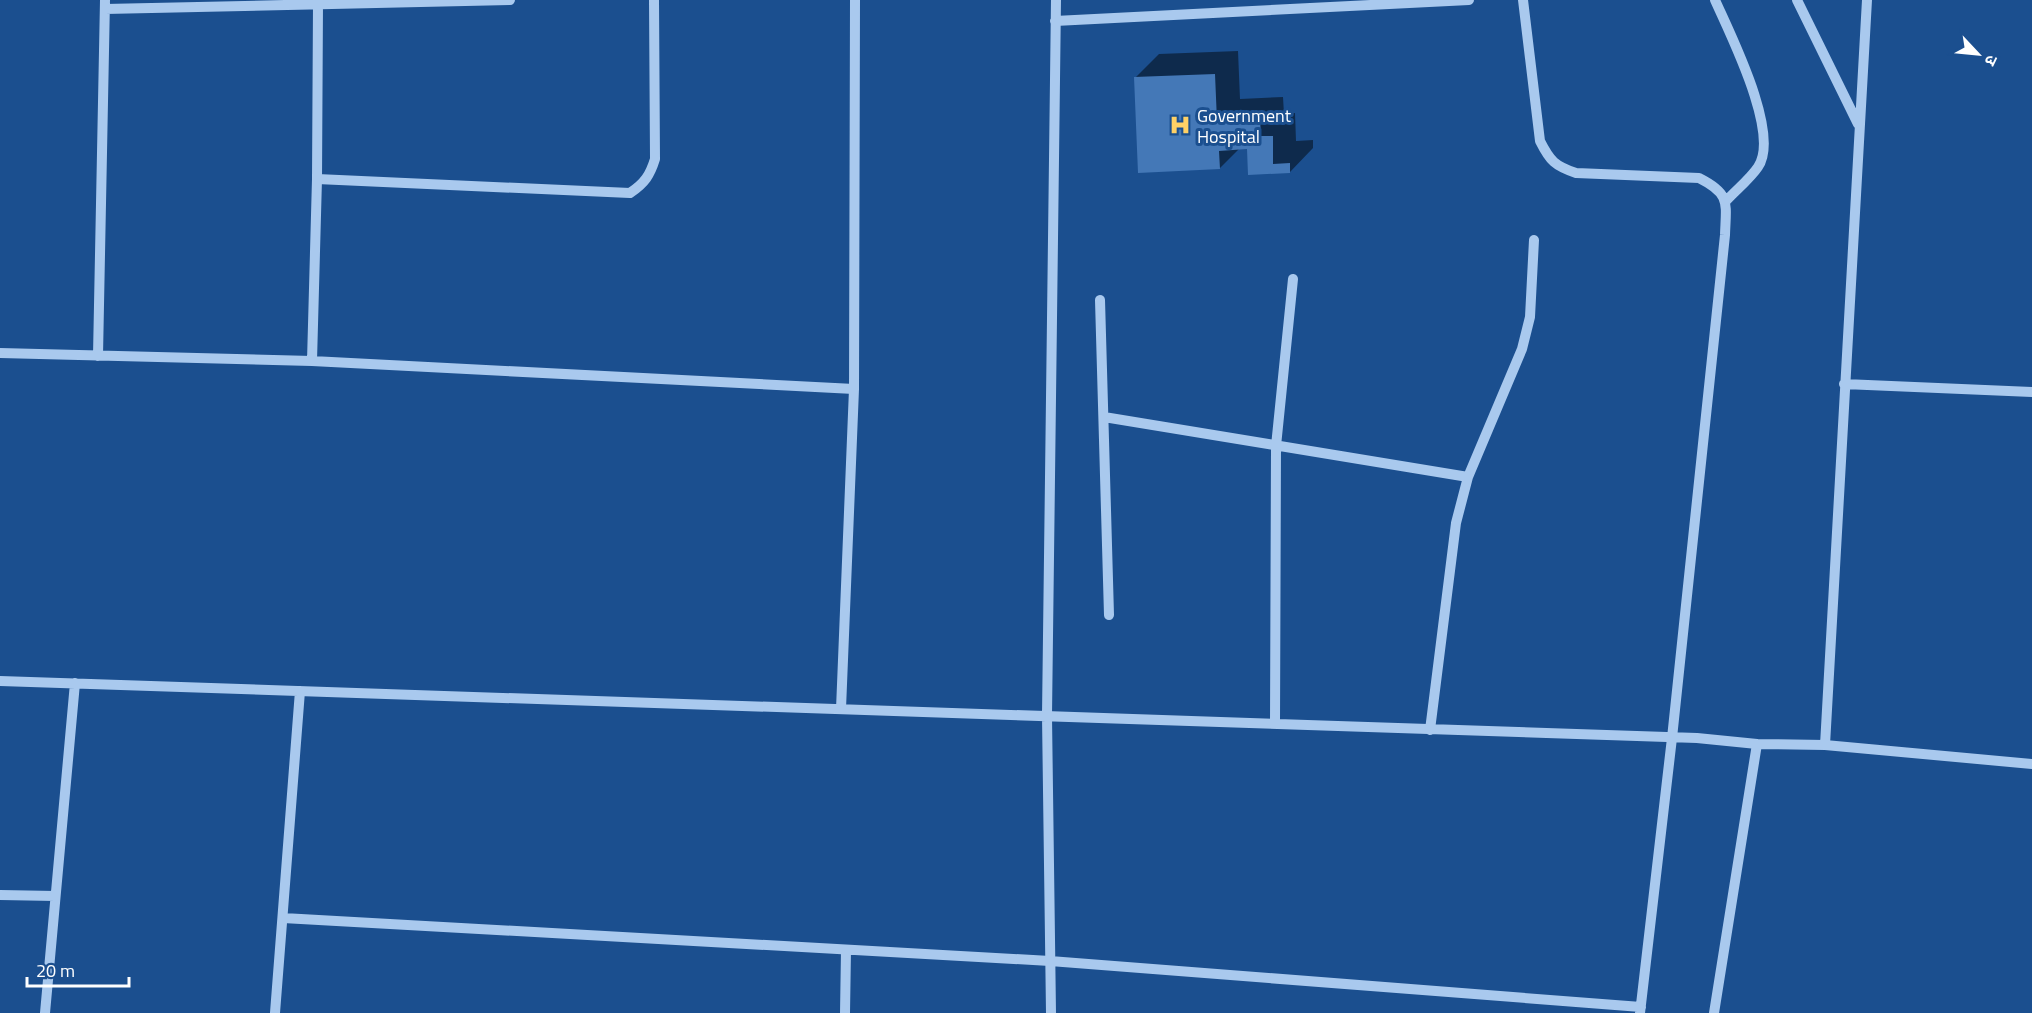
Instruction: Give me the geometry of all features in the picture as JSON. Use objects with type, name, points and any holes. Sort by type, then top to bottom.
[{"type":"street","points":[[98,356],[105,5],[510,0]]},
{"type":"street","points":[[317,178],[630,193],[650,176],[655,159],[654,0]]},
{"type":"street","points":[[841,710],[854,389],[855,0]]},
{"type":"street","points":[[1051,1013],[1047,716],[1056,0]]},
{"type":"street","points":[[1055,21],[1469,0]]},
{"type":"street","points":[[283,918],[1050,961],[1640,1010],[1672,738],[1725,235],[1726,201],[1716,186],[1699,178],[1576,173],[1560,168],[1549,158],[1540,141],[1523,0]]},
{"type":"street","points":[[1715,0],[1747,72],[1764,131],[1765,151],[1759,167],[1726,201]]},
{"type":"street","points":[[1797,0],[1860,127]]},
{"type":"street","points":[[1825,745],[1867,0]]},
{"type":"street","points":[[312,361],[317,178],[318,4]]},
{"type":"street","points":[[1430,730],[1456,522],[1468,477],[1522,349],[1530,317],[1534,240]]},
{"type":"street","points":[[1275,724],[1276,446],[1293,279]]},
{"type":"street","points":[[1100,300],[1109,615]]},
{"type":"street","points":[[0,353],[312,361],[854,389]]},
{"type":"street","points":[[1844,384],[2032,392]]},
{"type":"street","points":[[1104,417],[1468,477]]},
{"type":"street","points":[[0,681],[1697,738],[1757,744],[1825,745],[2032,764]]},
{"type":"street","points":[[45,1013],[75,683]]},
{"type":"street","points":[[275,1013],[300,691]]},
{"type":"street","points":[[1714,1013],[1757,744]]},
{"type":"street","points":[[0,895],[55,896]]},
{"type":"street","points":[[845,1013],[846,950]]},
{"type":"building","points":[[1215,74],[1217,121],[1260,119],[1261,136],[1273,136],[1273,164],[1290,163],[1290,173],[1248,175],[1247,149],[1219,151],[1220,169],[1138,173],[1134,77]]},
{"type":"place","name":"Government Hospital","points":[[1180,125]]}]
